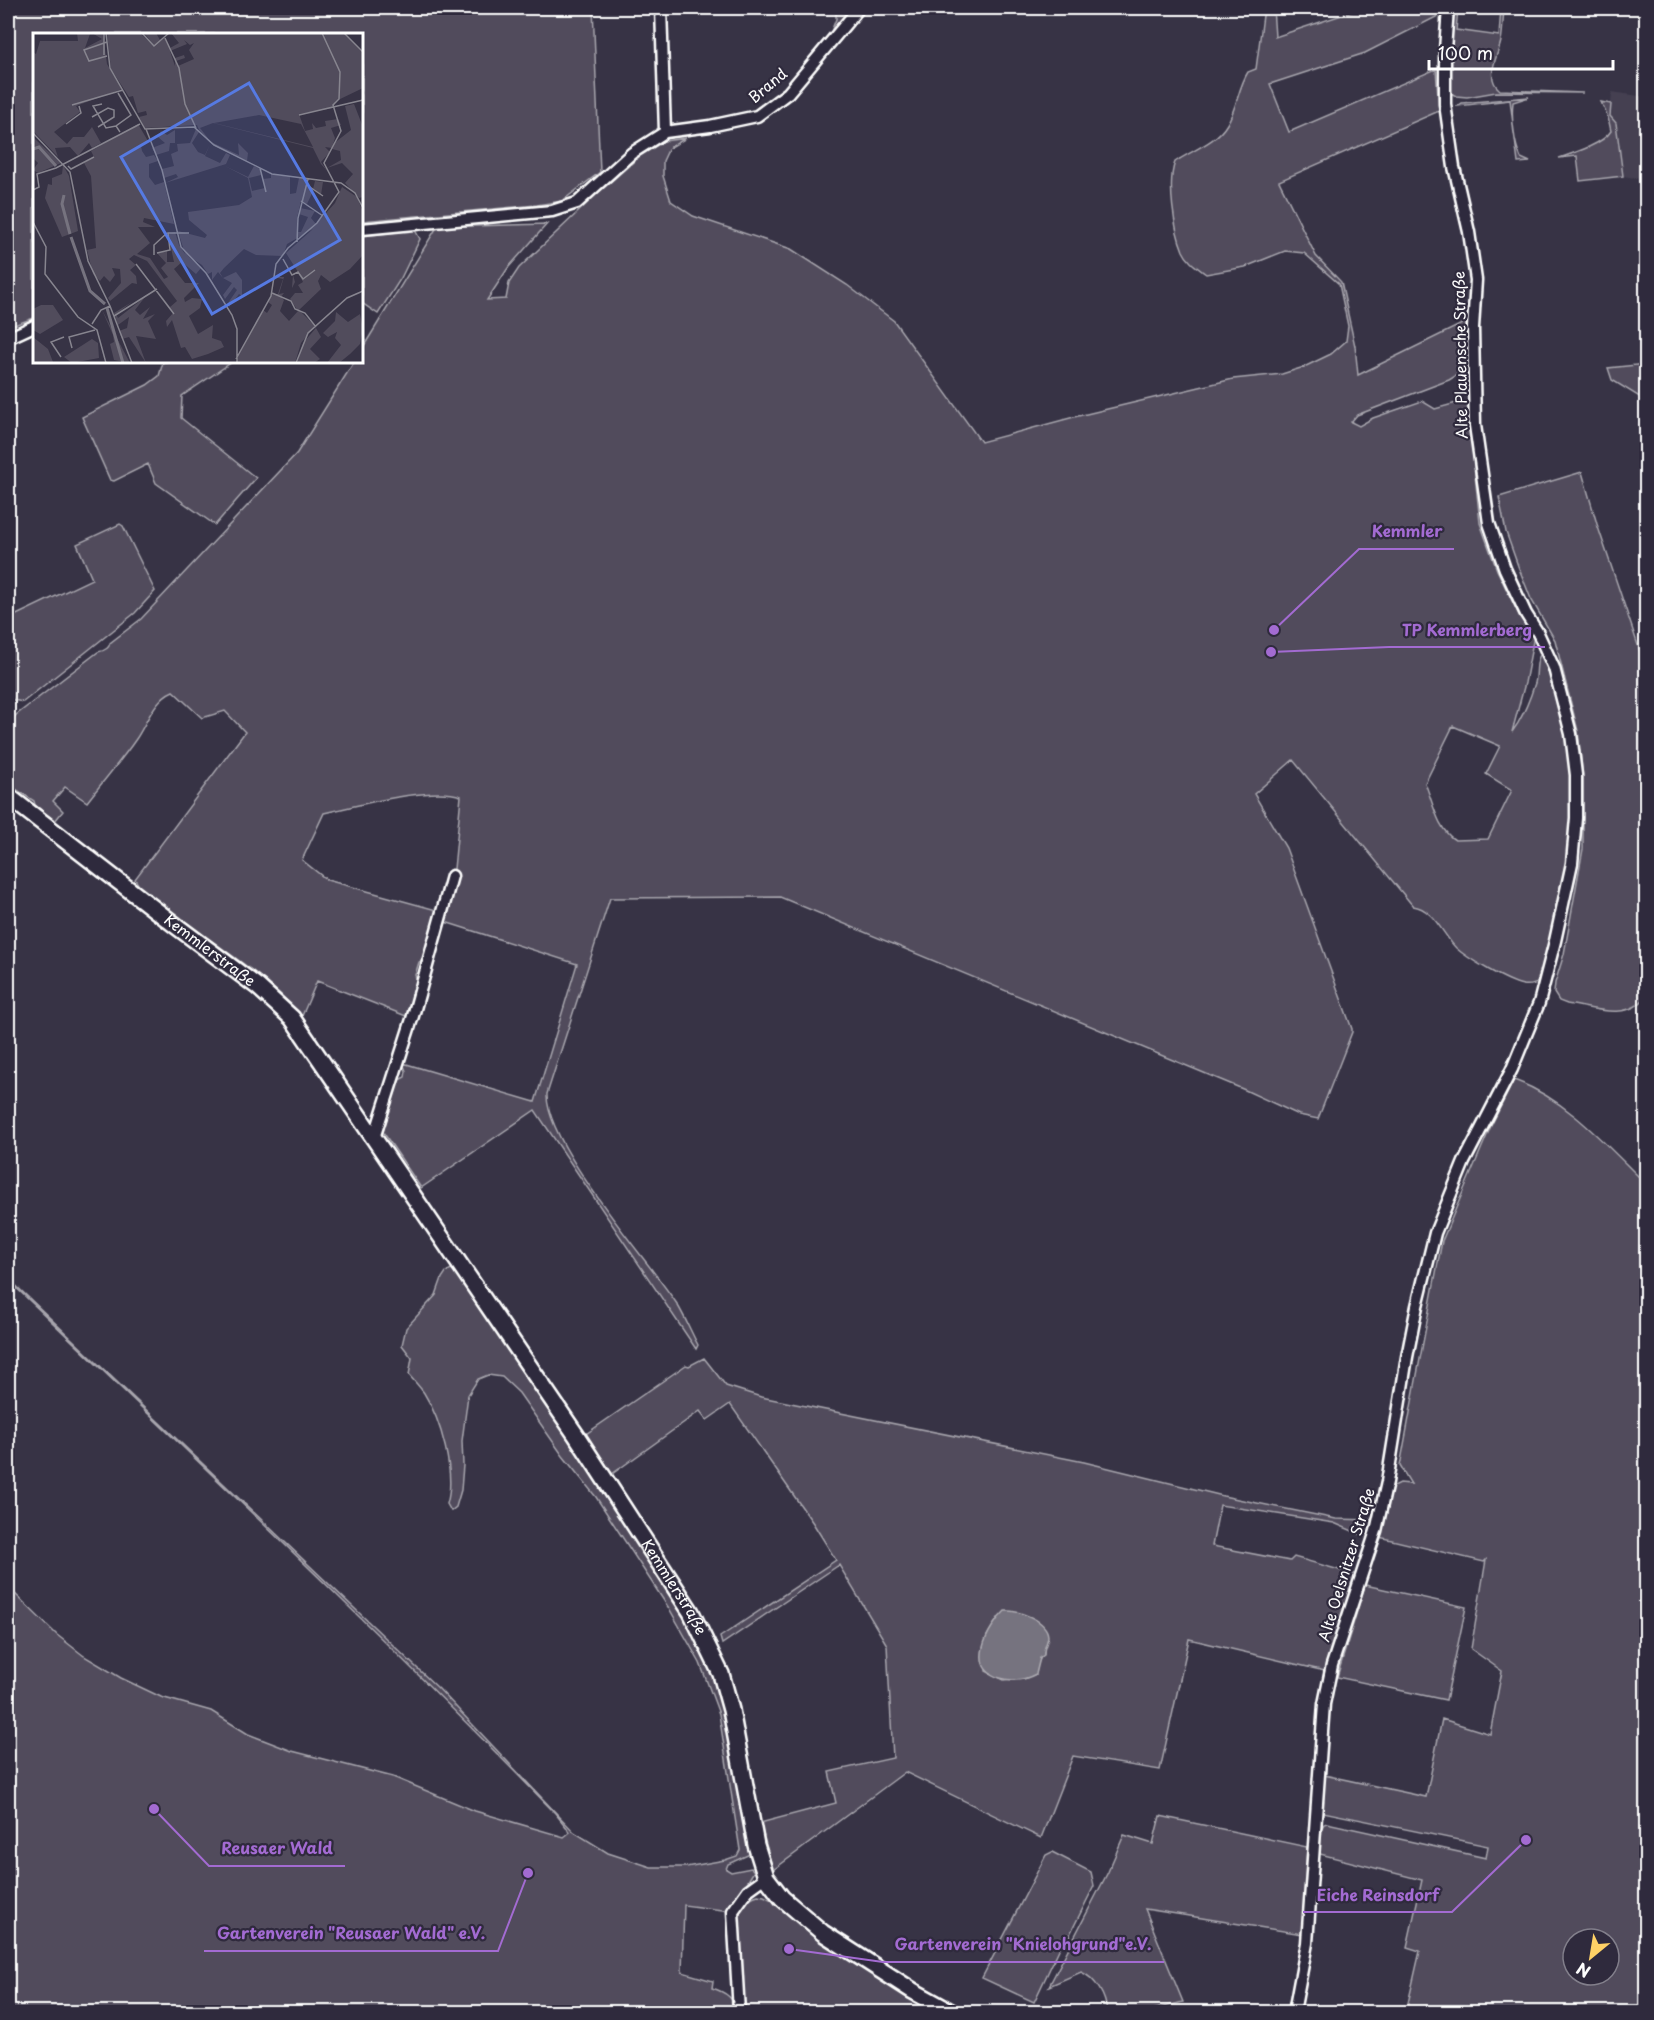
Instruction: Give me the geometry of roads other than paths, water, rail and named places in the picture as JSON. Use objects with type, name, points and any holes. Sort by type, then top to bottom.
[{"type":"street","points":[[662,8],[665,132]]},
{"type":"street","name":"Brand","points":[[363,229],[552,212],[577,203],[632,153],[665,132],[757,116],[788,93],[859,8]]},
{"type":"street","name":"Alte Plauensche Straße","points":[[1448,8],[1445,104],[1454,167],[1469,232],[1476,280],[1473,328],[1475,425],[1489,523],[1505,569],[1554,668],[1571,734],[1576,775],[1576,818],[1572,863],[1555,941],[1539,1003],[1529,1030],[1512,1069],[1492,1105]]},
{"type":"street","points":[[8,338],[33,326]]},
{"type":"street","name":"Kemmlerstraße","points":[[8,796],[267,995],[292,1018],[576,1435],[691,1612],[721,1674],[731,1710],[756,1845],[766,1877],[782,1898],[823,1933],[951,2013]]},
{"type":"street","points":[[374,1138],[413,1016],[452,876]]},
{"type":"street","name":"Alte Oelsnitzer Straße","points":[[1294,2013],[1307,1943],[1324,1704],[1332,1665],[1376,1531],[1387,1482],[1409,1347],[1435,1233],[1464,1162],[1492,1105]]},
{"type":"street","points":[[740,2013],[733,1911],[748,1890],[766,1877]]},
{"type":"place","name":"Kemmler","points":[[1274,630]]},
{"type":"place","name":"TP Kemmlerberg","points":[[1271,652]]},
{"type":"place","name":"Reusaer Wald","points":[[154,1809]]},
{"type":"place","name":"Eiche Reinsdorf","points":[[1526,1840]]},
{"type":"place","name":"Gartenverein \"Reusaer Wald\" e.V.","points":[[528,1873]]},
{"type":"place","name":"Gartenverein \"Knielohgrund\"e.V.","points":[[789,1949]]}]
